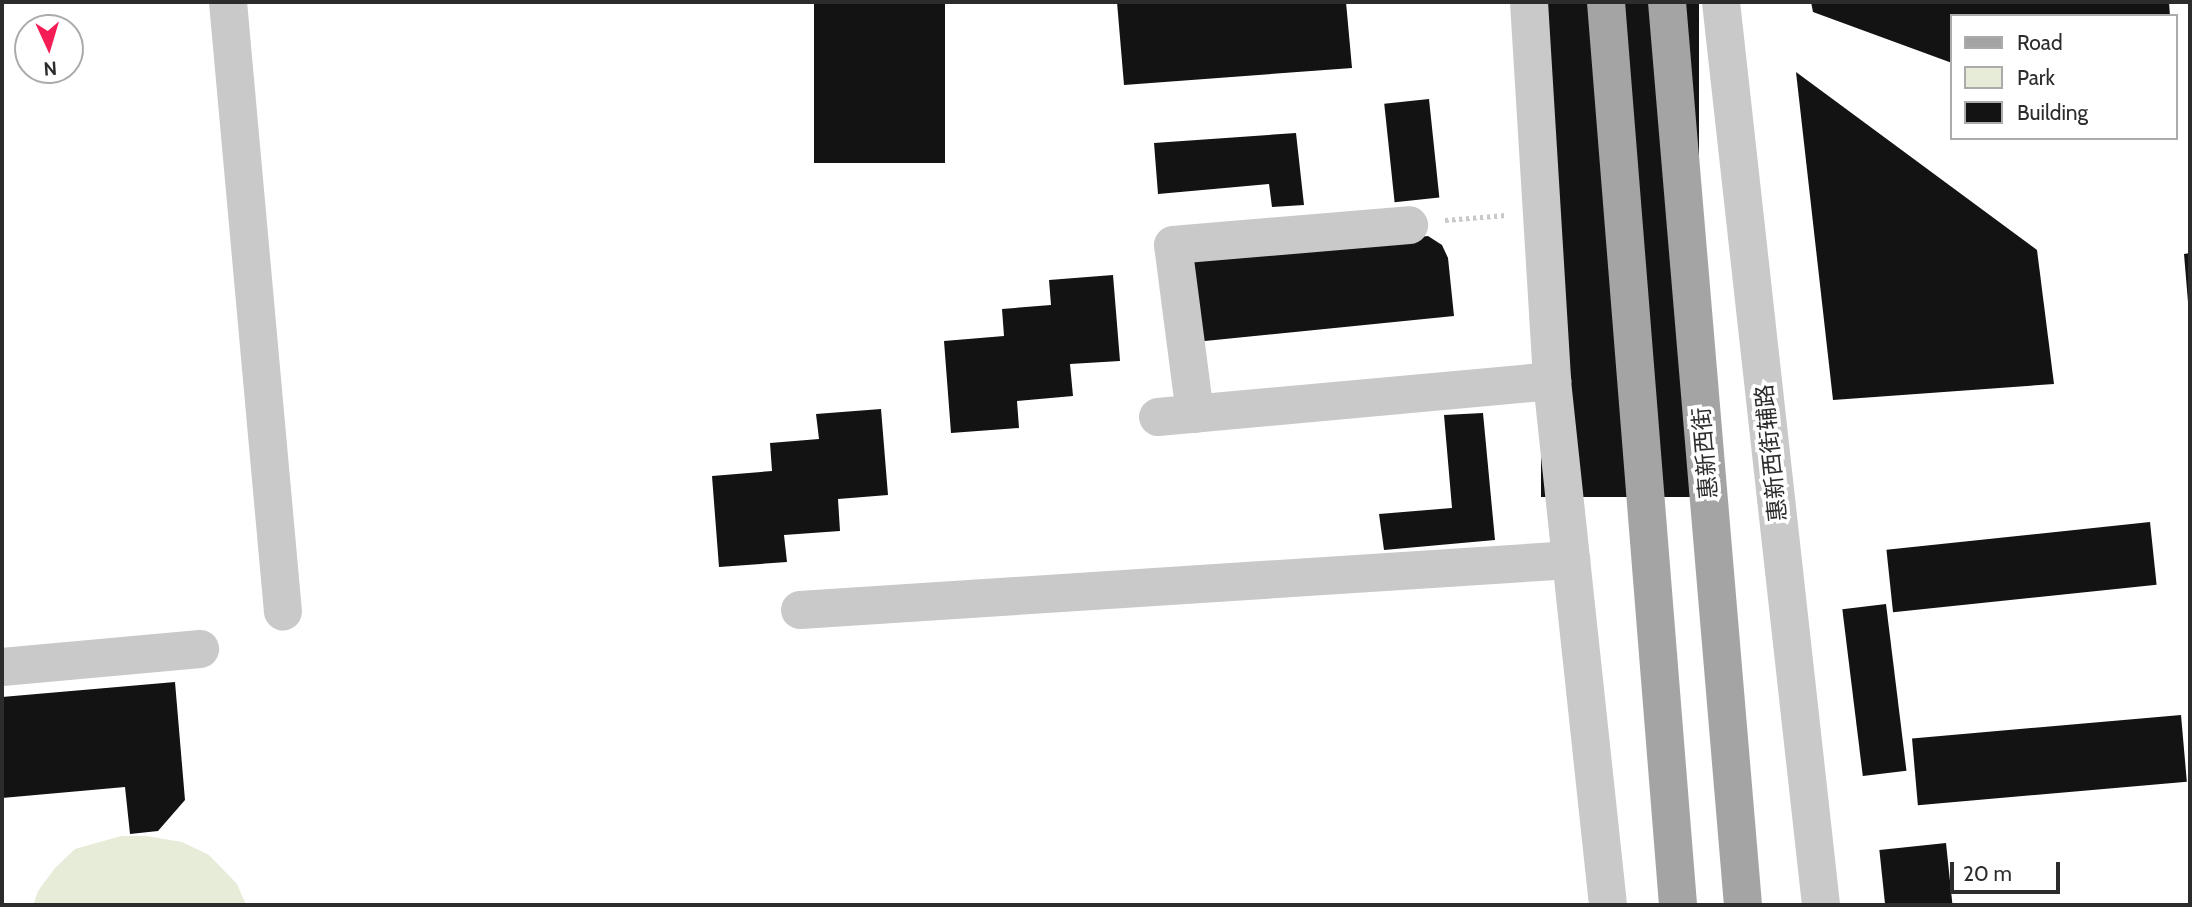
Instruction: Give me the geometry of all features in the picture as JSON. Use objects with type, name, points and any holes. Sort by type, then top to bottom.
[{"type":"main road","points":[[1606,2],[1678,905]]},
{"type":"main road","name":"惠新西街","points":[[1667,2],[1743,905]]},
{"type":"street","points":[[228,2],[283,612]]},
{"type":"street","points":[[1529,2],[1552,381],[1608,905]]},
{"type":"street","name":"惠新西街辅路","points":[[1721,2],[1821,905]]},
{"type":"street","points":[[1426,222],[1173,245],[1176,415],[1552,381]]},
{"type":"street","points":[[800,610],[1571,560]]},
{"type":"street","points":[[2,667],[200,649]]},
{"type":"path","points":[[1426,222],[1508,215]]},
{"type":"green space","points":[[121,836],[146,836],[182,842],[209,855],[237,884],[246,905],[33,905],[38,891],[55,868],[75,849]]},
{"type":"building","points":[[814,2],[945,2],[945,163],[814,163]]},
{"type":"building","points":[[1117,2],[1346,2],[1352,68],[1124,85]]},
{"type":"building","points":[[1541,2],[1699,2],[1699,497],[1541,497]]},
{"type":"building","points":[[1811,2],[2169,2],[2170,14],[1951,14],[1951,63],[1813,12]]},
{"type":"building","points":[[1796,72],[2037,250],[2054,384],[1833,400]]},
{"type":"building","points":[[1429,99],[1439,197],[1395,202],[1384,104]]},
{"type":"building","points":[[1296,133],[1304,205],[1272,207],[1269,184],[1158,194],[1154,143]]},
{"type":"building","points":[[1428,236],[1442,245],[1448,258],[1454,316],[1195,342],[1186,262]]},
{"type":"building","points":[[2190,253],[2190,301],[2188,302],[2184,254]]},
{"type":"building","points":[[1113,275],[1120,361],[1070,364],[1073,396],[1017,401],[1019,428],[951,433],[944,341],[1004,336],[1002,309],[1051,305],[1049,280]]},
{"type":"building","points":[[881,409],[888,495],[838,499],[840,531],[784,535],[787,562],[719,567],[712,476],[772,471],[770,443],[819,439],[816,414]]},
{"type":"building","points":[[1483,413],[1495,540],[1384,550],[1379,514],[1452,508],[1444,415]]},
{"type":"building","points":[[2150,522],[2157,585],[1893,612],[1886,550]]},
{"type":"building","points":[[1886,604],[1906,771],[1863,776],[1842,609]]},
{"type":"building","points":[[175,682],[185,800],[158,831],[130,834],[125,787],[2,798],[2,697]]},
{"type":"building","points":[[2181,715],[2187,782],[1918,805],[1912,739]]},
{"type":"building","points":[[1946,843],[1952,905],[1885,905],[1879,850]]}]
